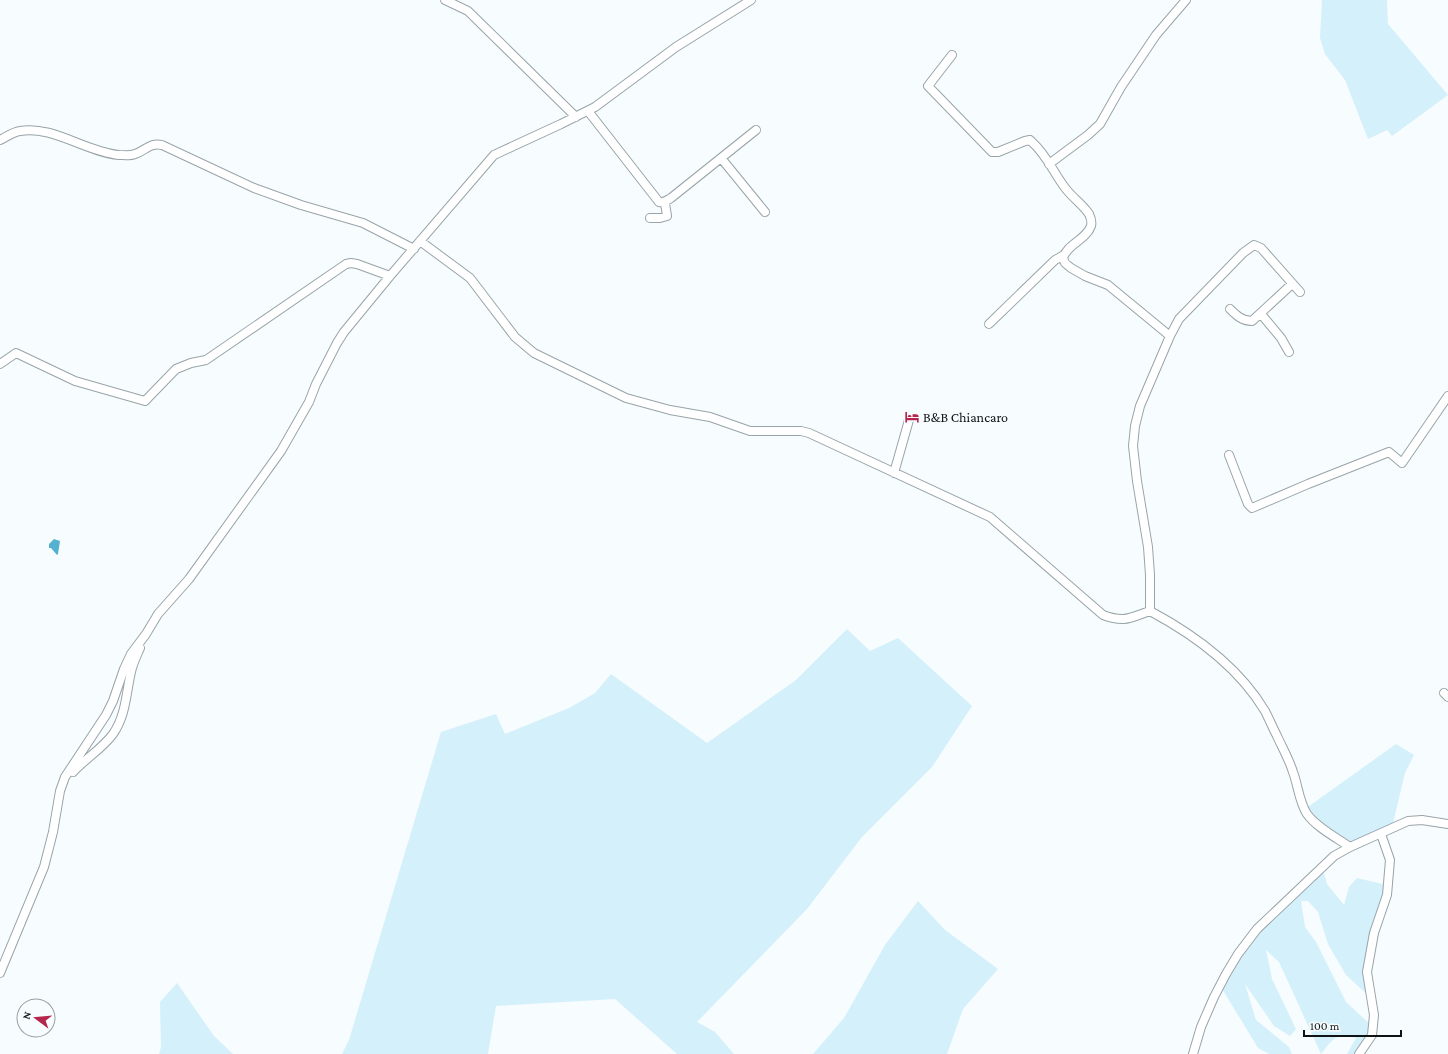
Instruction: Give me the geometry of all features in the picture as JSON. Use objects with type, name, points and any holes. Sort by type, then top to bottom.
[{"type":"street","points":[[445,0],[468,11],[576,117]]},
{"type":"street","points":[[0,972],[44,867],[65,777],[106,715],[131,654],[146,634],[158,614],[189,579],[280,451],[309,402],[316,384],[337,343],[364,307],[494,155],[595,107],[676,47],[751,0]]},
{"type":"street","points":[[1049,164],[1088,135],[1100,124],[1121,87],[1156,35],[1186,0]]},
{"type":"street","points":[[952,55],[928,86],[992,152],[998,152],[1030,140],[1036,145],[1066,188],[1088,212],[1091,219],[1091,225],[1087,232],[1064,255],[1055,260],[989,324]]},
{"type":"street","points":[[588,111],[659,202],[665,203],[756,130]]},
{"type":"street","points":[[0,140],[20,131],[42,131],[99,152],[121,155],[134,155],[153,144],[162,145],[269,194],[363,223],[414,249]]},
{"type":"street","points":[[721,158],[765,212]]},
{"type":"street","points":[[650,218],[667,216],[665,203]]},
{"type":"street","points":[[420,241],[470,278],[514,337],[526,347],[534,353],[596,385],[626,398],[670,410],[710,417],[750,431],[801,431],[809,433],[990,517],[1103,614],[1124,620],[1150,611],[1178,626],[1215,653],[1236,674],[1265,711],[1293,771],[1303,807],[1307,814],[1312,821],[1350,847]]},
{"type":"street","points":[[1150,611],[1148,547],[1133,446],[1135,426],[1140,406],[1170,336],[1179,319],[1243,253],[1254,245],[1260,248],[1300,292]]},
{"type":"street","points":[[1064,255],[1063,258],[1067,266],[1085,276],[1108,285],[1170,336]]},
{"type":"street","points":[[0,364],[16,353],[74,381],[145,401],[176,370],[191,363],[206,360],[346,264],[357,264],[390,276]]},
{"type":"street","points":[[1230,309],[1237,316],[1246,321],[1252,321],[1292,284]]},
{"type":"street","points":[[1261,314],[1281,338],[1289,352]]},
{"type":"street","points":[[1229,455],[1248,504],[1252,508],[1389,452],[1402,463],[1448,396]]},
{"type":"street","points":[[894,473],[909,420]]},
{"type":"street","points":[[63,784],[78,766],[106,743],[118,726],[125,706],[132,668],[146,634]]},
{"type":"street","points":[[1193,1054],[1214,998],[1238,954],[1257,929],[1334,856],[1350,847],[1408,821],[1422,820],[1448,824]]},
{"type":"street","points":[[1359,1054],[1372,1035],[1374,1015],[1367,972],[1374,933],[1387,895],[1390,860],[1381,834]]},
{"type":"shaded area","points":[[1322,0],[1387,0],[1388,24],[1448,95],[1392,136],[1387,130],[1368,139],[1345,80],[1325,54],[1320,38]]},
{"type":"shaded area","points":[[847,629],[870,651],[898,638],[972,706],[932,767],[862,837],[807,909],[697,1022],[715,1032],[734,1054],[677,1054],[615,999],[496,1006],[488,1054],[342,1054],[349,1040],[441,732],[496,714],[505,734],[569,708],[595,693],[611,674],[707,743],[796,680]]},
{"type":"shaded area","points":[[1396,744],[1414,755],[1405,773],[1393,823],[1354,844],[1326,828],[1305,809]]},
{"type":"shaded area","points":[[1323,870],[1327,884],[1344,905],[1349,887],[1357,878],[1387,885],[1369,961],[1371,998],[1346,975],[1328,944],[1318,912],[1308,901],[1301,901],[1305,927],[1316,942],[1346,1002],[1373,1027],[1356,1054],[1347,1054],[1356,1038],[1344,1036],[1336,1038],[1332,1041],[1321,1054],[1279,962],[1266,950],[1272,979],[1296,1029],[1290,1036],[1274,1026],[1245,984],[1256,1020],[1289,1047],[1292,1054],[1269,1054],[1258,1048],[1221,987],[1253,939]]},
{"type":"shaded area","points":[[918,901],[945,930],[998,969],[963,1009],[947,1054],[813,1054],[844,1018],[885,945]]},
{"type":"shaded area","points":[[177,983],[214,1036],[233,1054],[159,1054],[161,1047],[160,1002]]},
{"type":"water","points":[[54,539],[60,541],[57,555],[51,548],[49,548],[49,544]]},
{"type":"place","name":"B&B Chiancaro","points":[[912,417]]}]
